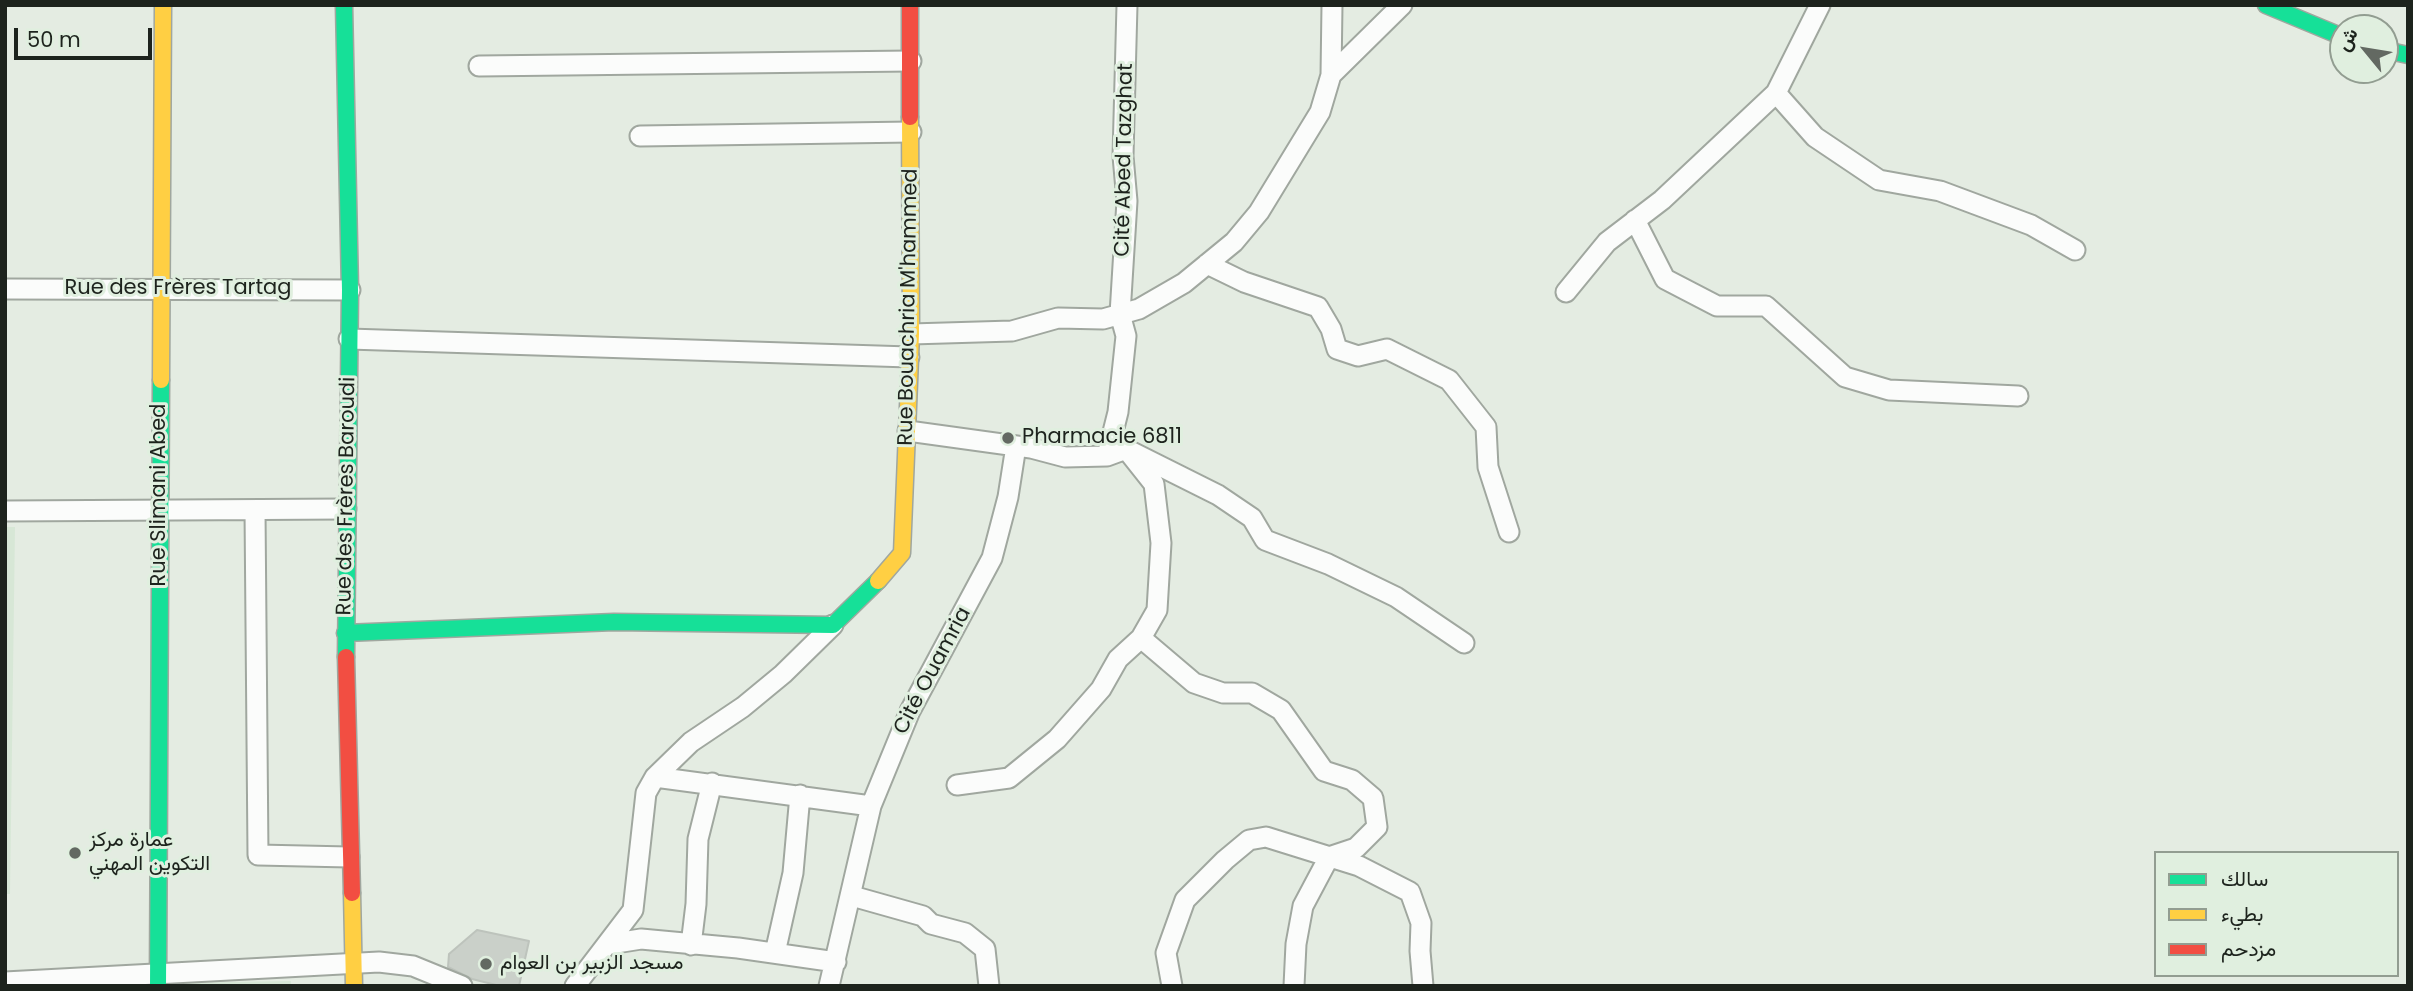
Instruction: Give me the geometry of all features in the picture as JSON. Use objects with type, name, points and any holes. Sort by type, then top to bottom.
[{"type":"street","name":"Rue Slimani Abed","points":[[158,981],[163,5]]},
{"type":"street","name":"Rue des Frères Baroudi","points":[[344,5],[350,290],[345,633],[354,986]]},
{"type":"street","name":"Rue Bouachria M'hammed","points":[[833,625],[866,595],[902,553],[911,334],[910,5]]},
{"type":"street","name":"Cité Abed Tazghat","points":[[1107,456],[1118,412],[1125,366],[1126,336],[1120,314],[1127,201],[1123,156],[1127,5]]},
{"type":"street","points":[[911,334],[1012,331],[1058,318],[1103,319],[1139,309],[1207,264],[1234,242],[1266,201],[1320,112],[1331,75],[1332,5]]},
{"type":"street","points":[[1331,75],[1402,5]]},
{"type":"street","points":[[1566,292],[1607,242],[1662,200],[1776,93],[1820,5]]},
{"type":"street","points":[[2266,5],[2329,31]]},
{"type":"street","points":[[479,66],[911,61]]},
{"type":"street","points":[[1776,93],[1815,137],[1879,180],[1940,191],[2031,225],[2075,250]]},
{"type":"street","points":[[640,136],[911,132]]},
{"type":"street","points":[[1635,220],[1665,279],[1717,306],[1766,306],[1845,377],[1889,390],[2018,396]]},
{"type":"street","points":[[1207,264],[1244,282],[1318,307],[1331,329],[1337,349],[1357,356],[1387,349],[1449,380],[1486,427],[1489,467],[1509,532]]},
{"type":"street","name":"Rue des Frères Tartag","points":[[5,289],[350,290]]},
{"type":"street","points":[[349,339],[909,357]]},
{"type":"street","points":[[908,432],[1016,446],[1065,457],[1107,456],[1126,449],[1218,495],[1252,517],[1265,540],[1328,564],[1396,597],[1464,643]]},
{"type":"street","name":"Cité Ouamria","points":[[829,986],[871,806],[910,710],[992,558],[1008,498],[1016,446]]},
{"type":"street","points":[[957,785],[1009,778],[1033,759],[1077,720],[1101,689],[1118,659],[1141,638],[1157,610],[1161,543],[1155,514],[1154,484],[1126,449]]},
{"type":"street","points":[[5,511],[346,509]]},
{"type":"street","points":[[255,510],[258,855],[349,857]]},
{"type":"street","points":[[345,633],[614,622],[833,625]]},
{"type":"street","points":[[575,986],[627,921],[636,900],[646,793],[655,777],[691,742],[743,707],[773,682],[833,625]]},
{"type":"street","points":[[1141,638],[1194,682],[1223,693],[1252,693],[1281,710],[1324,771],[1352,780],[1373,798],[1377,827],[1356,848],[1329,857],[1303,906],[1296,944],[1294,986]]},
{"type":"street","points":[[655,777],[800,794],[871,806]]},
{"type":"street","points":[[691,945],[696,904],[698,839],[712,783]]},
{"type":"street","points":[[775,953],[793,873],[800,794]]},
{"type":"street","points":[[1172,986],[1166,953],[1174,923],[1185,900],[1224,860],[1249,840],[1266,837],[1359,866],[1410,892],[1421,923],[1423,986]]},
{"type":"street","points":[[852,896],[923,916],[931,924],[965,933],[985,949],[989,986]]},
{"type":"street","points":[[610,944],[640,939],[836,962]]},
{"type":"street","points":[[5,982],[158,981],[354,962],[413,966],[462,986]]},
{"type":"shaded area","points":[[5,527],[15,527],[10,894],[5,894]]},
{"type":"shaded area","points":[[291,981],[291,986],[171,986],[171,983]]},
{"type":"building","name":"مسجد الزبير بن العوام","points":[[477,930],[529,941],[519,986],[500,986],[472,979],[448,967],[449,954]]},
{"type":"traffic: fast","points":[[344,5],[350,290],[346,657]]},
{"type":"traffic: fast","points":[[2266,5],[2329,31]]},
{"type":"traffic: fast","points":[[2399,53],[2408,55]]},
{"type":"traffic: fast","points":[[158,986],[161,380]]},
{"type":"traffic: fast","points":[[345,633],[614,622],[833,625],[878,581]]},
{"type":"traffic: slow","points":[[161,380],[163,5]]},
{"type":"traffic: slow","points":[[878,581],[902,553],[911,334],[910,117]]},
{"type":"traffic: slow","points":[[352,893],[354,986]]},
{"type":"traffic: jam","points":[[910,5],[910,117]]},
{"type":"traffic: jam","points":[[346,657],[352,893]]},
{"type":"place","name":"Pharmacie 6811","points":[[1008,438]]},
{"type":"place","name":"عمارة مركز التكوين المهني","points":[[75,853]]},
{"type":"place","name":"مسجد الزبير بن العوام","points":[[486,964]]}]
